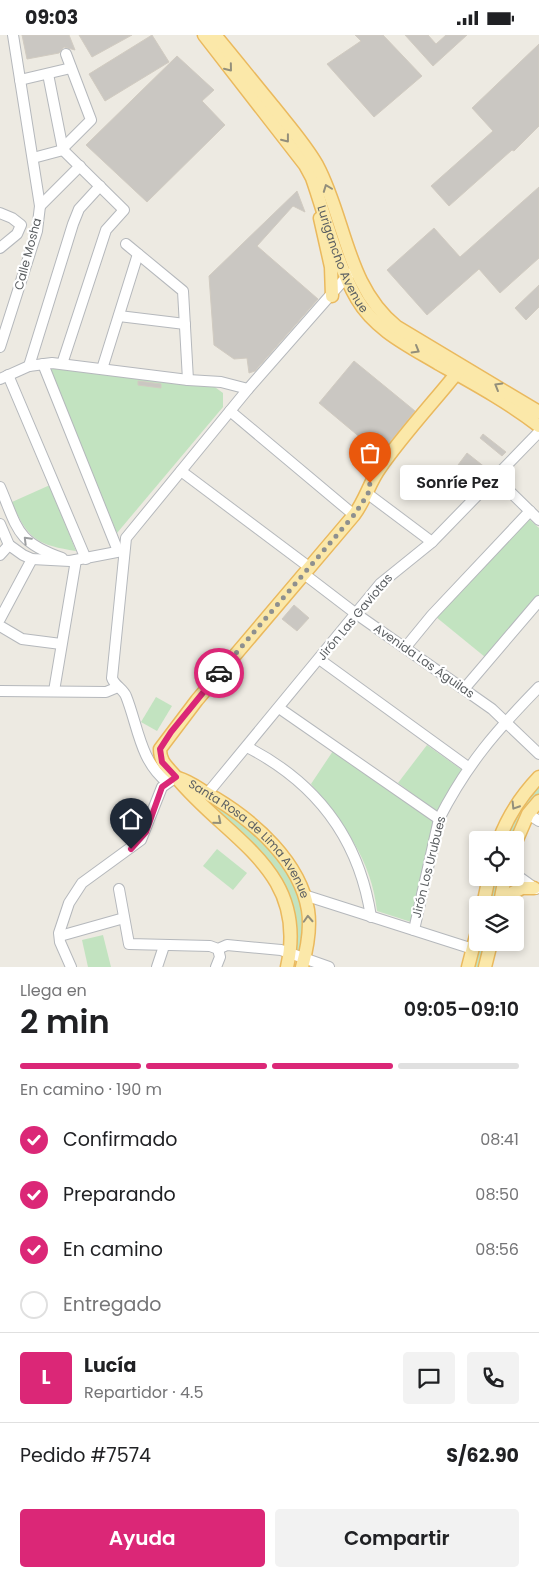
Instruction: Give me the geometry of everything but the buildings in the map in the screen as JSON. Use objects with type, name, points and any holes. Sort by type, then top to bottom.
[{"type":"main road","name":"Lurigancho Avenue","points":[[204,35],[316,163],[326,185],[350,272],[362,307],[384,329],[510,405],[539,426]]},
{"type":"main road","name":"Lurigancho Avenue","points":[[216,35],[305,165],[350,272],[373,302],[397,327],[539,412]]},
{"type":"main road","points":[[321,203],[320,225],[331,267],[332,296]]},
{"type":"main road","points":[[172,779],[160,755],[160,749],[168,737],[354,515],[368,494],[370,483],[390,454],[456,374]]},
{"type":"main road","points":[[503,831],[511,811],[521,796],[539,777]]},
{"type":"main road","name":"Santa Rosa de Lima Avenue","points":[[172,779],[207,794],[240,815],[270,842],[289,867],[304,895],[309,922],[303,963]]},
{"type":"main road","name":"Santa Rosa de Lima Avenue","points":[[172,779],[260,858],[275,880],[288,912],[288,961]]},
{"type":"main road","points":[[524,833],[535,819],[539,801]]},
{"type":"main road","points":[[509,896],[522,888],[537,889]]},
{"type":"main road","points":[[468,967],[472,951]]},
{"type":"main road","points":[[485,967],[489,951]]},
{"type":"street","name":"Calle Mosha","points":[[0,347],[37,231],[40,206],[12,35]]},
{"type":"street","points":[[33,157],[63,149],[92,120],[66,54]]},
{"type":"street","points":[[20,80],[71,68]]},
{"type":"street","points":[[48,73],[63,149],[124,210],[106,231],[62,363]]},
{"type":"street","points":[[40,206],[80,166]]},
{"type":"street","points":[[29,366],[79,209],[100,186]]},
{"type":"street","points":[[0,213],[12,218],[21,225],[17,234],[0,248]]},
{"type":"street","points":[[126,244],[183,291],[188,380]]},
{"type":"street","points":[[102,369],[138,254]]},
{"type":"street","points":[[172,779],[156,773],[148,760],[133,722],[126,697],[112,678],[121,551],[126,538],[248,389],[332,296],[350,272]]},
{"type":"street","points":[[119,316],[185,324]]},
{"type":"street","points":[[54,691],[61,644],[78,560],[4,377],[29,366],[62,363],[188,380],[221,382],[248,389]]},
{"type":"street","points":[[43,364],[121,551]]},
{"type":"street","points":[[230,411],[354,515]]},
{"type":"street","name":"Jirón Las Gaviotas","points":[[207,794],[355,613],[396,569],[432,542],[539,432]]},
{"type":"street","name":"Avenida Las Águilas","points":[[181,471],[307,571],[355,613],[464,689],[506,721],[539,754]]},
{"type":"street","points":[[495,477],[539,520]]},
{"type":"street","points":[[0,487],[18,530],[25,539],[36,548],[78,560]]},
{"type":"street","points":[[368,494],[432,542]]},
{"type":"street","points":[[405,648],[432,615],[530,511]]},
{"type":"street","points":[[0,524],[9,545],[32,559],[78,560],[121,551]]},
{"type":"street","points":[[0,555],[9,545]]},
{"type":"street","points":[[32,559],[1,627],[22,639],[61,644]]},
{"type":"street","points":[[464,689],[539,601]]},
{"type":"street","points":[[319,659],[468,767]]},
{"type":"street","points":[[0,691],[106,692],[118,687]]},
{"type":"street","name":"Jirón Los Urubues","points":[[414,930],[439,819],[468,767],[506,721],[539,687]]},
{"type":"street","points":[[279,708],[439,819]]},
{"type":"street","points":[[247,747],[271,760],[299,780],[330,813],[342,832],[359,867],[371,917]]},
{"type":"street","points":[[71,967],[60,936],[64,915],[76,891],[93,874],[141,840],[162,787],[172,779]]},
{"type":"street","points":[[524,880],[537,889]]},
{"type":"street","points":[[119,889],[129,944],[210,946],[218,949],[228,945],[281,950],[288,961],[329,967]]},
{"type":"street","points":[[304,895],[469,948]]},
{"type":"street","points":[[60,936],[124,918]]},
{"type":"street","points":[[156,967],[164,946]]},
{"type":"street","points":[[216,967],[220,957],[218,949]]},
{"type":"green space","points":[[47,368],[212,385],[223,393],[223,407],[117,533]]},
{"type":"green space","points":[[50,485],[76,551],[52,546],[35,538],[23,524],[12,502]]},
{"type":"green space","points":[[528,518],[539,528],[539,596],[485,657],[436,617]]},
{"type":"green space","points":[[156,697],[172,706],[157,731],[141,722]]},
{"type":"green space","points":[[427,745],[462,770],[437,812],[398,783]]},
{"type":"green space","points":[[335,748],[435,819],[411,922],[377,911],[369,875],[354,843],[345,828],[311,784]]},
{"type":"green space","points":[[539,781],[539,796],[518,831],[505,831]]},
{"type":"green space","points":[[184,784],[239,820],[272,850],[285,867],[296,886],[304,912],[302,953],[295,952],[289,900]]},
{"type":"green space","points":[[217,849],[247,873],[233,890],[203,866]]},
{"type":"green space","points":[[489,886],[500,886],[497,896],[487,896]]},
{"type":"green space","points":[[103,935],[111,967],[88,967],[82,940]]},
{"type":"green space","points":[[476,951],[484,951],[481,967],[472,967]]},
{"type":"way so far","points":[[219,673],[354,515],[368,494],[370,483]]},
{"type":"place","name":"Sonríe Pez","points":[[370,483]]},
{"type":"route","points":[[131,849],[141,840],[146,832],[162,787],[176,777],[162,762],[160,749],[171,732],[219,673]]}]
